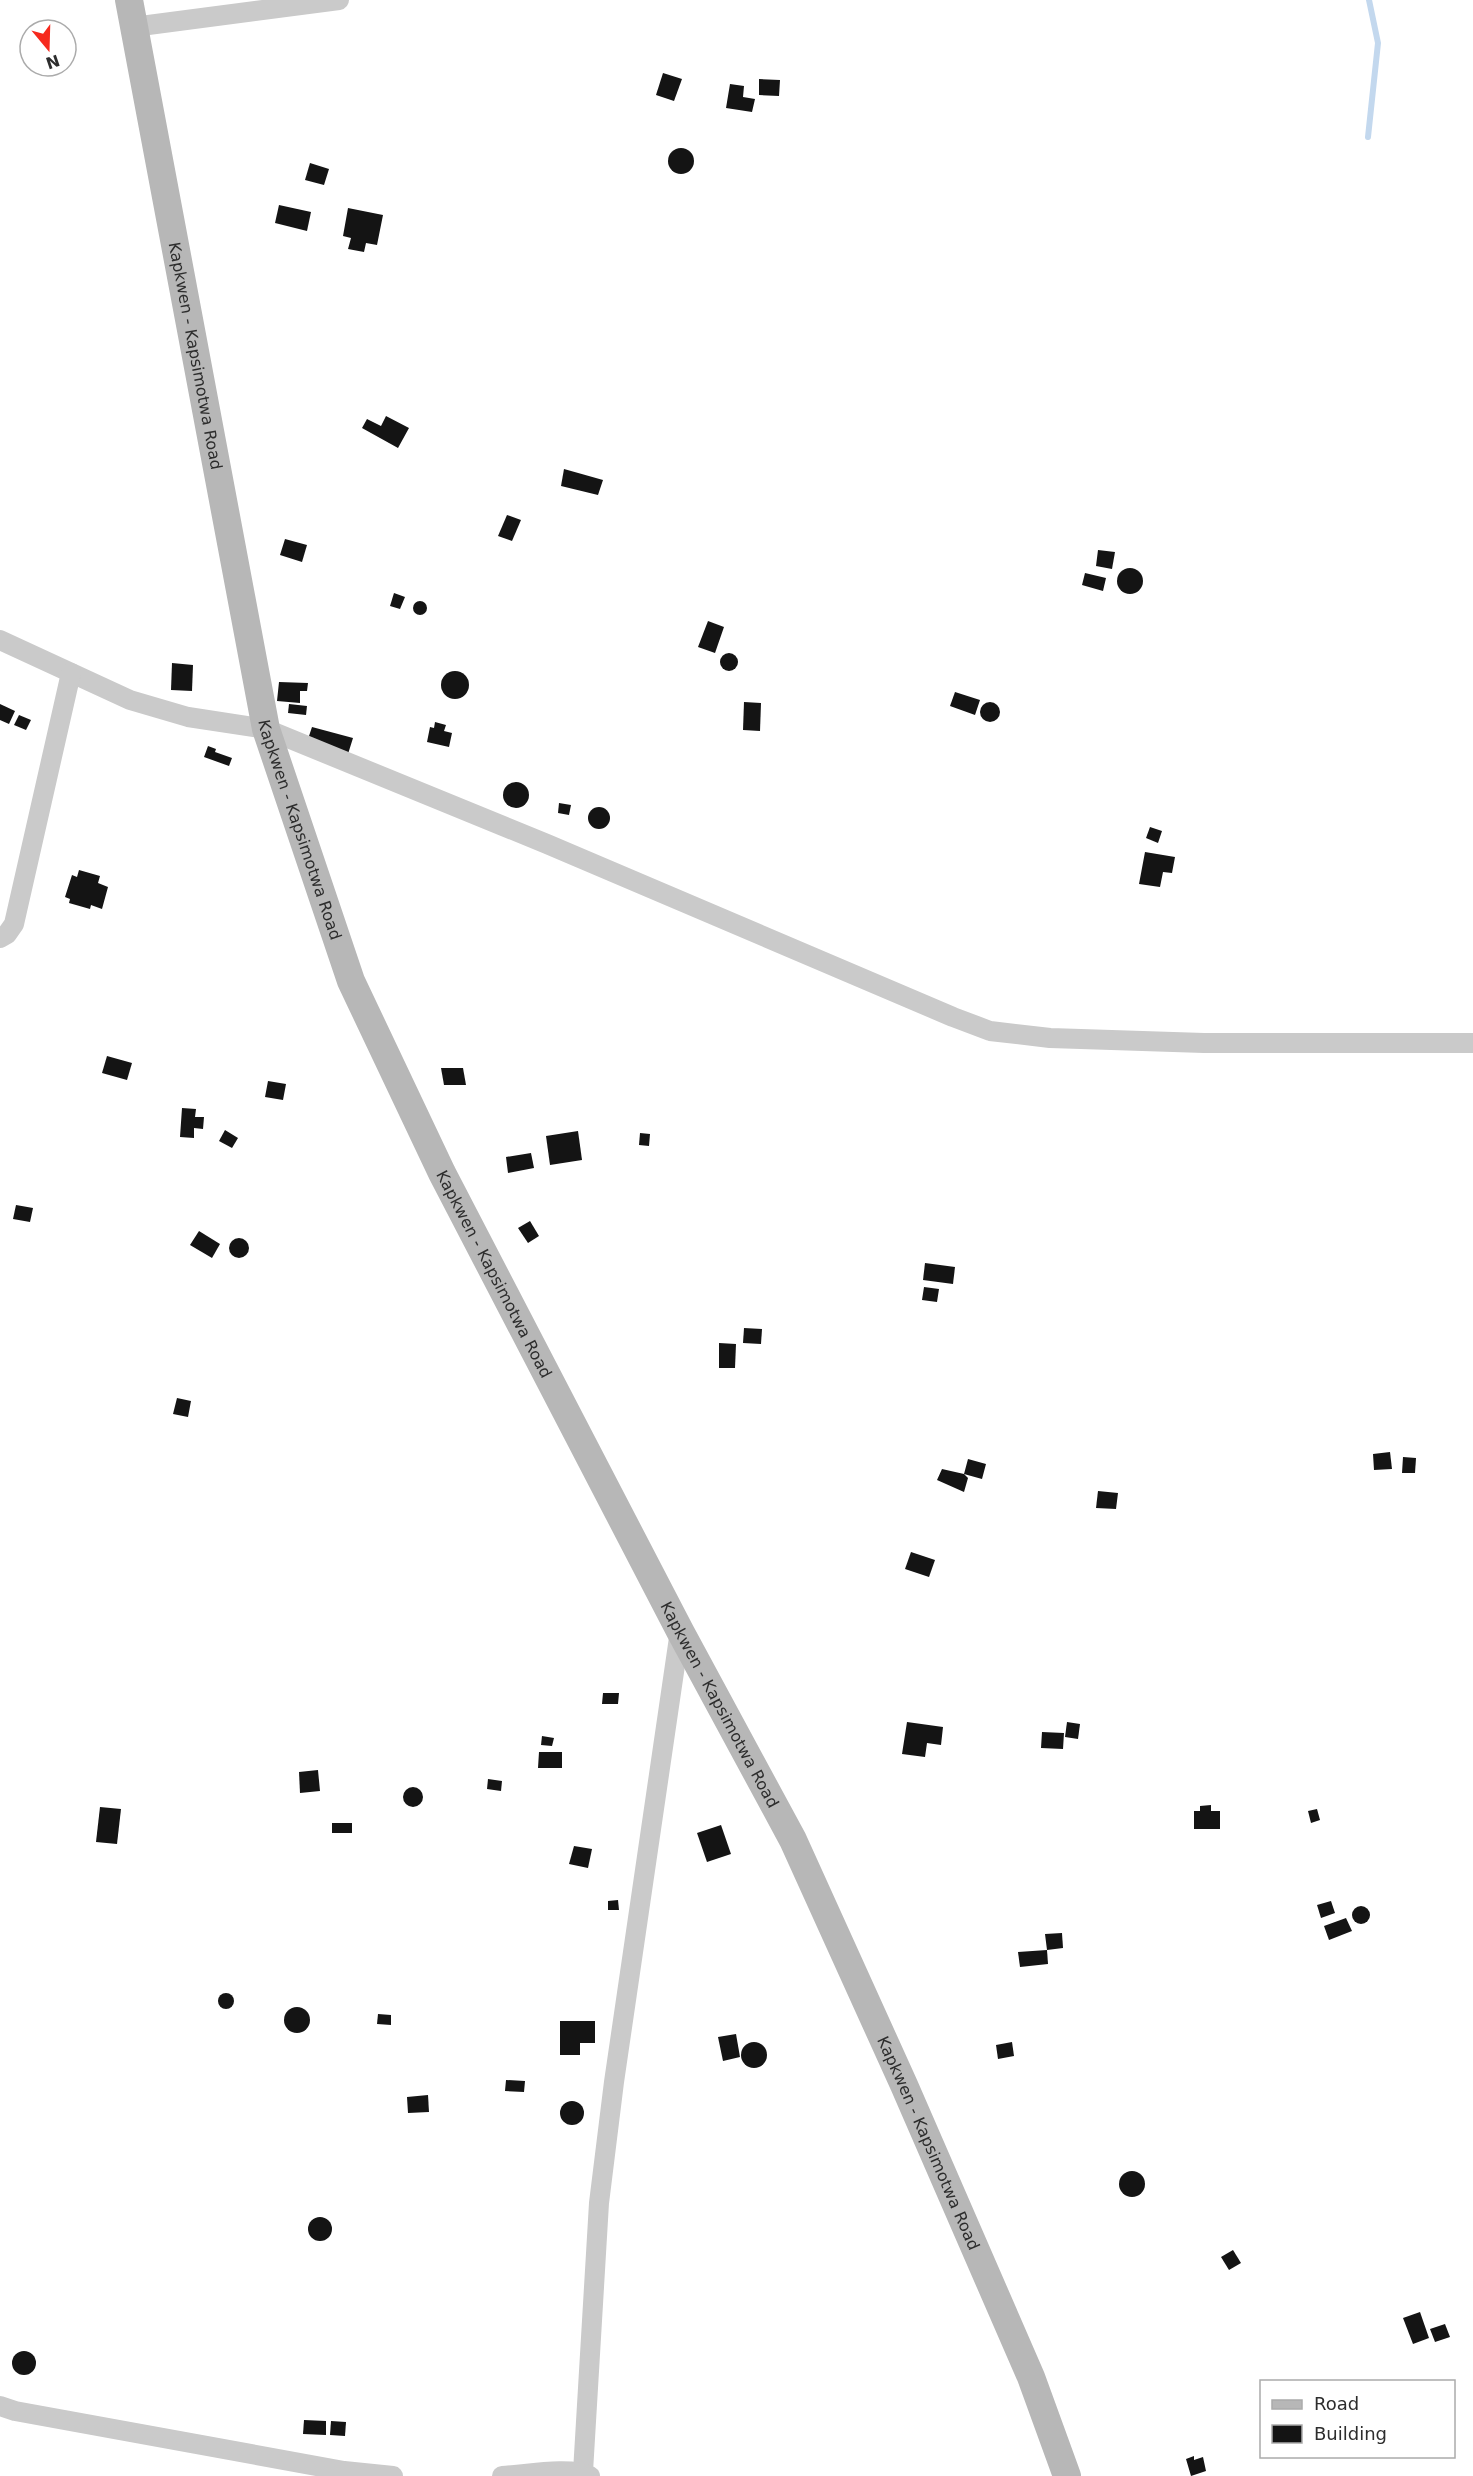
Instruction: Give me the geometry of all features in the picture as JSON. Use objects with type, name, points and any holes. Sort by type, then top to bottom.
[{"type":"street","points":[[131,14],[339,0]]},
{"type":"street","name":"Kapkwen - Kapsimotwa Road","points":[[131,14],[266,729],[351,981],[442,1173],[680,1631],[793,1840],[904,2085],[1017,2344],[1067,2476]]},
{"type":"street","points":[[0,640],[130,700],[188,717],[266,729],[547,844],[942,1013],[990,1030],[1050,1038],[1192,1043],[1473,1043]]},
{"type":"street","points":[[0,938],[7,934],[14,924],[71,673]]},
{"type":"street","points":[[502,2476],[586,2474],[599,2203],[614,2082],[646,1876],[680,1631]]},
{"type":"street","points":[[0,2406],[15,2411],[344,2471],[393,2476]]},
{"type":"building","points":[[663,73],[682,79],[674,101],[656,95]]},
{"type":"building","points":[[759,79],[780,80],[779,96],[759,95]]},
{"type":"building","points":[[730,84],[744,86],[743,97],[755,99],[752,112],[726,108]]},
{"type":"building","points":[[681,148],[690,152],[694,161],[690,170],[681,174],[672,170],[668,161],[672,152]]},
{"type":"building","points":[[310,163],[329,169],[324,185],[305,180]]},
{"type":"building","points":[[279,205],[311,212],[307,231],[275,223]]},
{"type":"building","points":[[348,208],[383,215],[377,245],[366,243],[364,252],[348,249],[351,238],[343,236]]},
{"type":"building","points":[[386,416],[409,428],[398,448],[362,428],[367,419],[381,426]]},
{"type":"building","points":[[564,469],[603,480],[598,495],[561,486]]},
{"type":"building","points":[[507,515],[521,520],[512,541],[498,536]]},
{"type":"building","points":[[285,539],[307,545],[302,562],[280,555]]},
{"type":"building","points":[[1098,550],[1115,552],[1112,569],[1096,566]]},
{"type":"building","points":[[1130,568],[1139,572],[1143,581],[1139,590],[1130,594],[1121,590],[1117,581],[1121,572]]},
{"type":"building","points":[[1085,573],[1106,578],[1103,591],[1082,585]]},
{"type":"building","points":[[394,593],[405,597],[400,609],[390,606]]},
{"type":"building","points":[[417,601],[423,601],[427,608],[423,615],[417,615],[413,611],[413,605]]},
{"type":"building","points":[[708,621],[724,627],[715,653],[698,647]]},
{"type":"building","points":[[729,653],[735,656],[738,662],[735,668],[729,671],[723,668],[720,662],[723,656]]},
{"type":"building","points":[[172,663],[193,665],[192,691],[171,690]]},
{"type":"building","points":[[455,671],[465,675],[469,685],[465,695],[455,699],[445,695],[441,685],[445,675]]},
{"type":"building","points":[[279,682],[308,683],[307,691],[300,691],[300,703],[277,701]]},
{"type":"building","points":[[955,692],[980,700],[975,715],[950,706]]},
{"type":"building","points":[[744,702],[761,703],[760,731],[743,730]]},
{"type":"building","points":[[990,702],[997,705],[1000,712],[997,719],[990,722],[983,719],[980,712],[983,705]]},
{"type":"building","points":[[0,704],[15,711],[9,724],[0,720]]},
{"type":"building","points":[[289,704],[307,706],[306,715],[288,713]]},
{"type":"building","points":[[19,715],[31,720],[26,730],[14,725]]},
{"type":"building","points":[[435,722],[446,725],[444,731],[452,733],[449,747],[427,742],[430,727],[434,728]]},
{"type":"building","points":[[312,727],[353,738],[348,754],[307,742]]},
{"type":"building","points":[[208,746],[216,749],[215,752],[232,758],[229,766],[204,757]]},
{"type":"building","points":[[516,782],[525,786],[529,795],[525,804],[516,808],[507,804],[503,795],[507,786]]},
{"type":"building","points":[[559,803],[571,805],[569,815],[558,813]]},
{"type":"building","points":[[599,807],[607,810],[610,818],[607,826],[599,829],[591,826],[588,818],[591,810]]},
{"type":"building","points":[[1150,827],[1162,831],[1158,843],[1146,838]]},
{"type":"building","points":[[1145,852],[1175,857],[1172,873],[1163,872],[1160,887],[1139,884]]},
{"type":"building","points":[[79,870],[100,876],[98,883],[108,887],[102,909],[91,905],[90,909],[69,903],[70,899],[65,897],[72,875],[77,877]]},
{"type":"building","points":[[107,1056],[132,1063],[127,1080],[102,1073]]},
{"type":"building","points":[[441,1068],[463,1068],[466,1085],[444,1085]]},
{"type":"building","points":[[268,1081],[286,1084],[283,1100],[265,1097]]},
{"type":"building","points":[[182,1108],[196,1109],[195,1117],[204,1117],[203,1129],[194,1128],[194,1138],[180,1137]]},
{"type":"building","points":[[225,1130],[238,1138],[232,1148],[219,1141]]},
{"type":"building","points":[[578,1131],[582,1160],[550,1165],[546,1136]]},
{"type":"building","points":[[640,1133],[650,1134],[649,1146],[639,1145]]},
{"type":"building","points":[[531,1153],[534,1168],[508,1173],[506,1157]]},
{"type":"building","points":[[16,1205],[33,1208],[30,1222],[13,1219]]},
{"type":"building","points":[[530,1221],[539,1236],[528,1243],[518,1228]]},
{"type":"building","points":[[199,1231],[220,1244],[212,1258],[190,1245]]},
{"type":"building","points":[[239,1238],[246,1241],[249,1248],[246,1255],[239,1258],[232,1255],[229,1248],[232,1241]]},
{"type":"building","points":[[925,1263],[955,1267],[953,1284],[923,1280]]},
{"type":"building","points":[[924,1287],[939,1289],[937,1302],[922,1300]]},
{"type":"building","points":[[744,1328],[762,1329],[761,1344],[743,1343]]},
{"type":"building","points":[[719,1343],[736,1344],[735,1368],[719,1368]]},
{"type":"building","points":[[177,1398],[191,1401],[188,1417],[173,1414]]},
{"type":"building","points":[[1390,1452],[1392,1469],[1374,1470],[1373,1454]]},
{"type":"building","points":[[1403,1457],[1416,1458],[1415,1473],[1402,1473]]},
{"type":"building","points":[[968,1459],[986,1464],[982,1479],[964,1474]]},
{"type":"building","points":[[942,1469],[964,1474],[968,1478],[964,1492],[937,1480]]},
{"type":"building","points":[[1098,1491],[1118,1493],[1116,1509],[1096,1508]]},
{"type":"building","points":[[911,1552],[935,1560],[929,1577],[905,1569]]},
{"type":"building","points":[[603,1693],[619,1693],[618,1704],[602,1704]]},
{"type":"building","points":[[907,1722],[943,1727],[941,1745],[927,1743],[925,1757],[902,1754]]},
{"type":"building","points":[[1067,1722],[1080,1724],[1078,1739],[1065,1737]]},
{"type":"building","points":[[1042,1732],[1064,1733],[1063,1749],[1041,1748]]},
{"type":"building","points":[[542,1736],[554,1738],[552,1746],[541,1745]]},
{"type":"building","points":[[539,1752],[562,1752],[562,1768],[538,1768]]},
{"type":"building","points":[[318,1770],[320,1791],[300,1793],[299,1772]]},
{"type":"building","points":[[488,1779],[502,1781],[501,1791],[487,1789]]},
{"type":"building","points":[[409,1787],[417,1787],[423,1793],[423,1801],[417,1807],[409,1807],[403,1801],[403,1793]]},
{"type":"building","points":[[1211,1805],[1211,1811],[1220,1811],[1220,1829],[1194,1829],[1194,1811],[1200,1811],[1200,1806]]},
{"type":"building","points":[[100,1807],[121,1809],[117,1844],[96,1842]]},
{"type":"building","points":[[1317,1809],[1320,1820],[1311,1823],[1308,1811]]},
{"type":"building","points":[[332,1823],[352,1823],[352,1833],[332,1833]]},
{"type":"building","points":[[721,1825],[731,1854],[707,1862],[697,1833]]},
{"type":"building","points":[[574,1846],[592,1849],[588,1868],[569,1864]]},
{"type":"building","points":[[618,1900],[619,1910],[608,1910],[608,1901]]},
{"type":"building","points":[[1331,1901],[1335,1913],[1321,1918],[1317,1905]]},
{"type":"building","points":[[1361,1906],[1367,1909],[1370,1915],[1367,1921],[1361,1924],[1355,1921],[1352,1915],[1355,1909]]},
{"type":"building","points":[[1346,1918],[1352,1931],[1329,1940],[1324,1926]]},
{"type":"building","points":[[1062,1933],[1063,1948],[1047,1950],[1045,1934]]},
{"type":"building","points":[[1047,1950],[1048,1964],[1020,1967],[1018,1952]]},
{"type":"building","points":[[226,1993],[234,2001],[226,2009],[218,2001]]},
{"type":"building","points":[[297,2007],[306,2011],[310,2020],[306,2029],[297,2033],[288,2029],[284,2020],[288,2011]]},
{"type":"building","points":[[378,2014],[391,2015],[391,2025],[377,2024]]},
{"type":"building","points":[[560,2021],[595,2021],[595,2043],[580,2043],[580,2055],[560,2055]]},
{"type":"building","points":[[736,2034],[740,2057],[723,2061],[718,2037]]},
{"type":"building","points":[[754,2042],[763,2046],[767,2055],[763,2064],[754,2068],[745,2064],[741,2055],[745,2046]]},
{"type":"building","points":[[1012,2042],[1014,2056],[998,2059],[996,2045]]},
{"type":"building","points":[[506,2080],[525,2081],[524,2092],[505,2091]]},
{"type":"building","points":[[428,2095],[429,2112],[408,2113],[407,2097]]},
{"type":"building","points":[[572,2101],[577,2102],[583,2108],[583,2118],[577,2124],[572,2125],[567,2124],[561,2118],[560,2113],[561,2108],[567,2102]]},
{"type":"building","points":[[1132,2171],[1141,2175],[1145,2184],[1141,2193],[1132,2197],[1123,2193],[1119,2184],[1123,2175]]},
{"type":"building","points":[[320,2217],[329,2220],[332,2229],[329,2238],[320,2241],[311,2238],[308,2229],[311,2220]]},
{"type":"building","points":[[1233,2250],[1241,2263],[1229,2270],[1221,2257]]},
{"type":"building","points":[[1420,2312],[1429,2338],[1413,2344],[1403,2318]]},
{"type":"building","points":[[1445,2324],[1450,2337],[1435,2342],[1430,2329]]},
{"type":"building","points":[[24,2351],[29,2352],[35,2358],[35,2368],[29,2374],[24,2375],[19,2374],[13,2368],[12,2363],[13,2358],[19,2352]]},
{"type":"building","points":[[304,2420],[326,2421],[326,2435],[303,2434]]},
{"type":"building","points":[[331,2421],[346,2422],[345,2436],[330,2435]]},
{"type":"building","points":[[1194,2456],[1194,2460],[1203,2457],[1206,2471],[1191,2476],[1186,2459]]},
{"type":"waterway","points":[[1368,137],[1378,43],[1369,0]]}]
